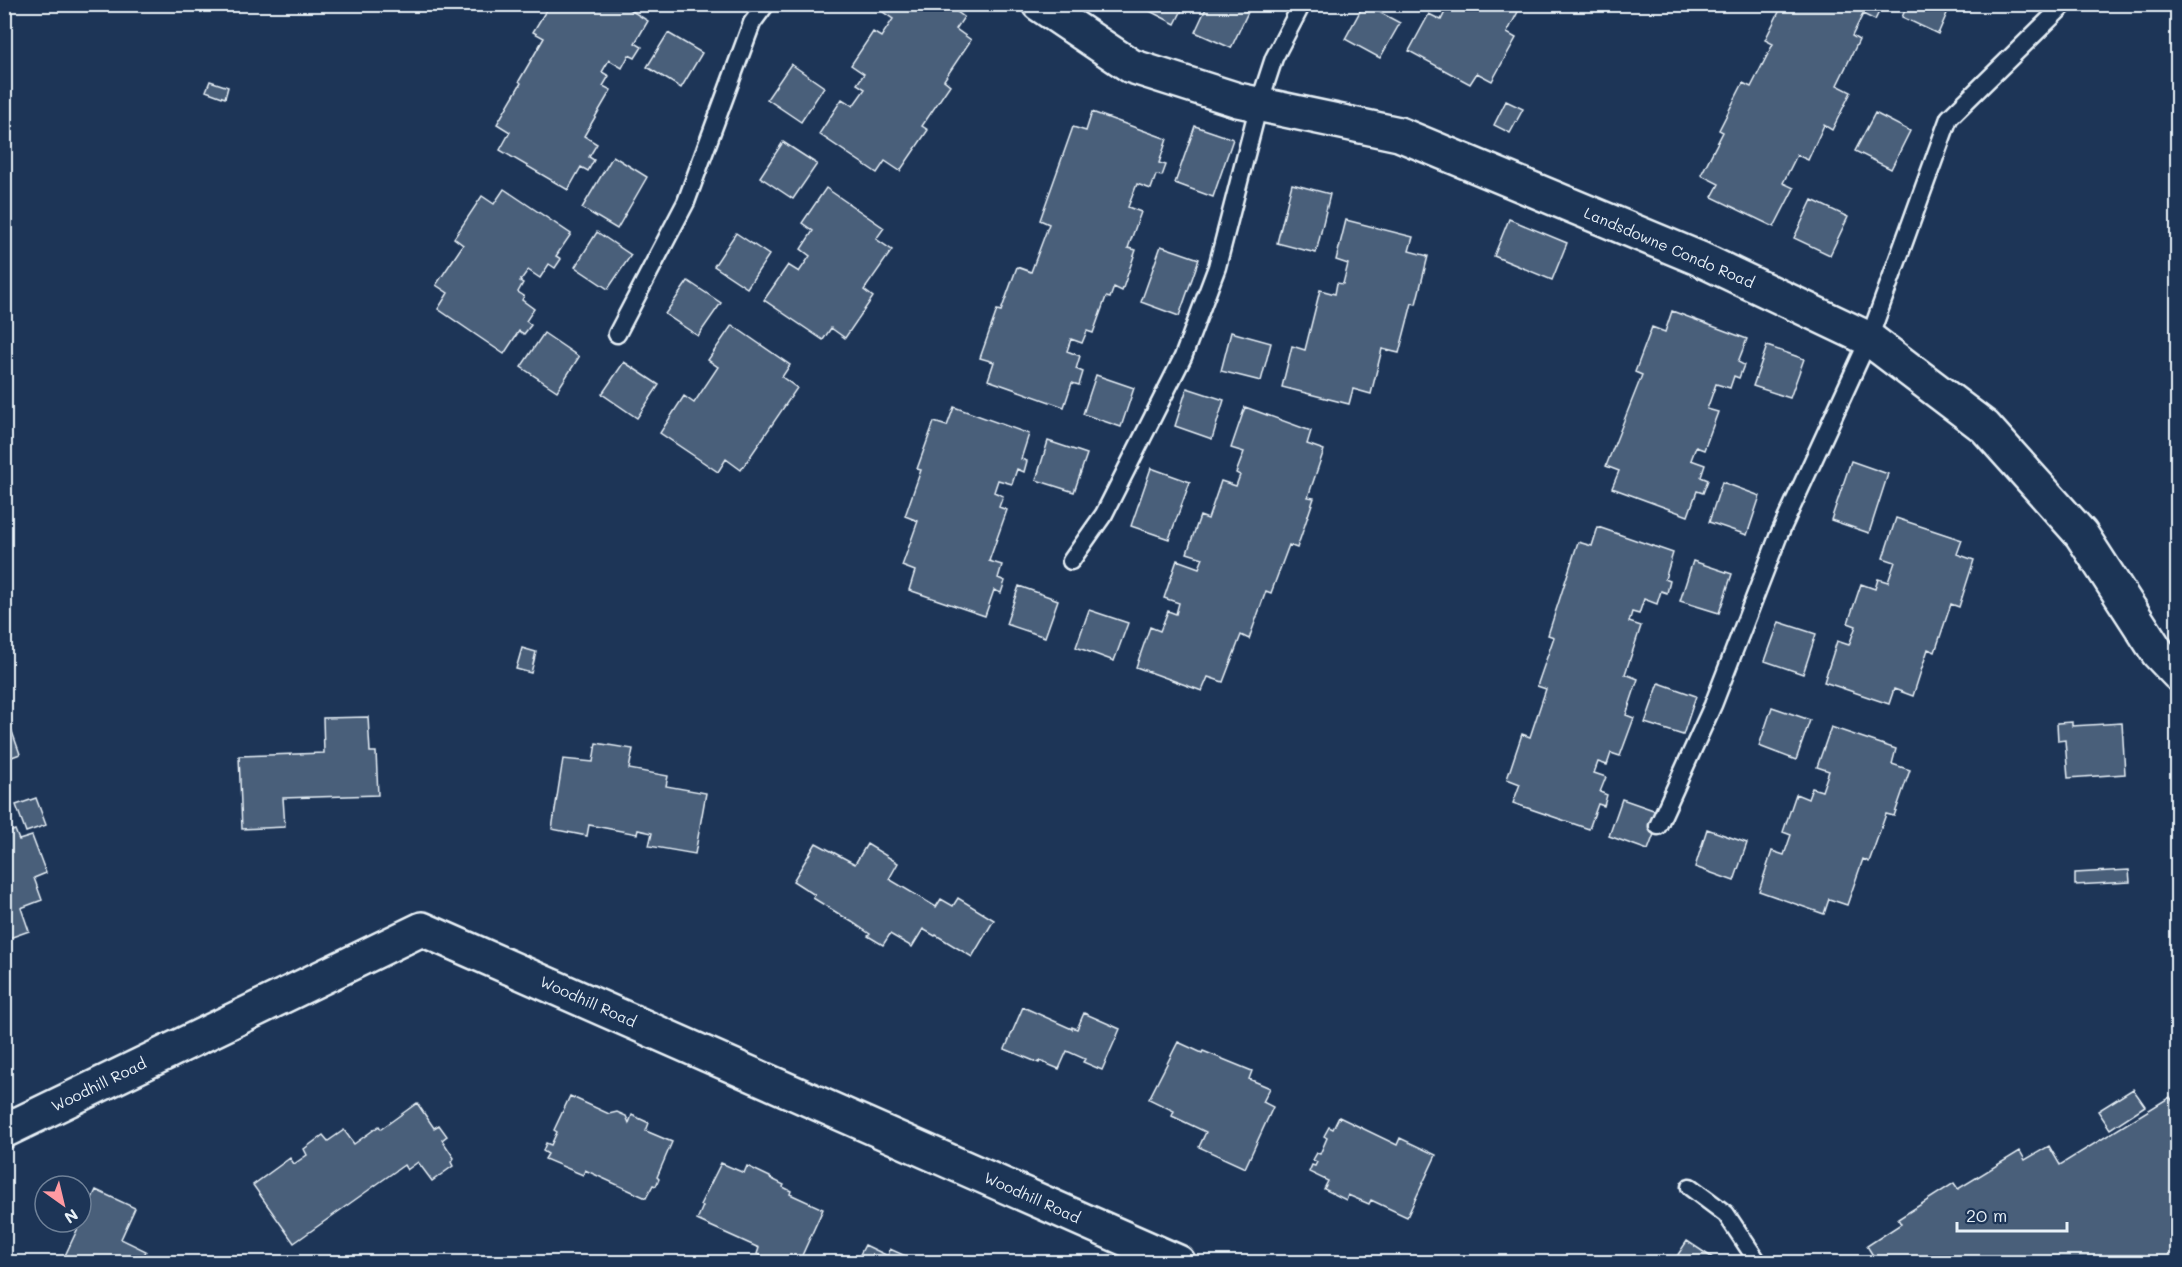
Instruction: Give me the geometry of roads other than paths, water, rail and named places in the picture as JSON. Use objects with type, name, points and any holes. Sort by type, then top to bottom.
[{"type":"street","name":"Landsdowne Condo Road","points":[[1039,4],[1131,66],[1238,100],[1399,134],[1698,258],[1869,339],[1985,427],[2081,534],[2158,653],[2178,674]]},
{"type":"street","name":"Woodhill Road","points":[[4,1131],[422,929],[1178,1263]]},
{"type":"lane","points":[[617,334],[686,202],[752,23],[766,4]]},
{"type":"lane","points":[[1071,561],[1104,514],[1182,357],[1217,267],[1259,104],[1274,58],[1302,4]]},
{"type":"lane","points":[[1658,826],[1713,705],[1778,537],[1869,339],[1949,118],[2065,4]]},
{"type":"lane","points":[[1690,1187],[1726,1214],[1758,1263]]}]
